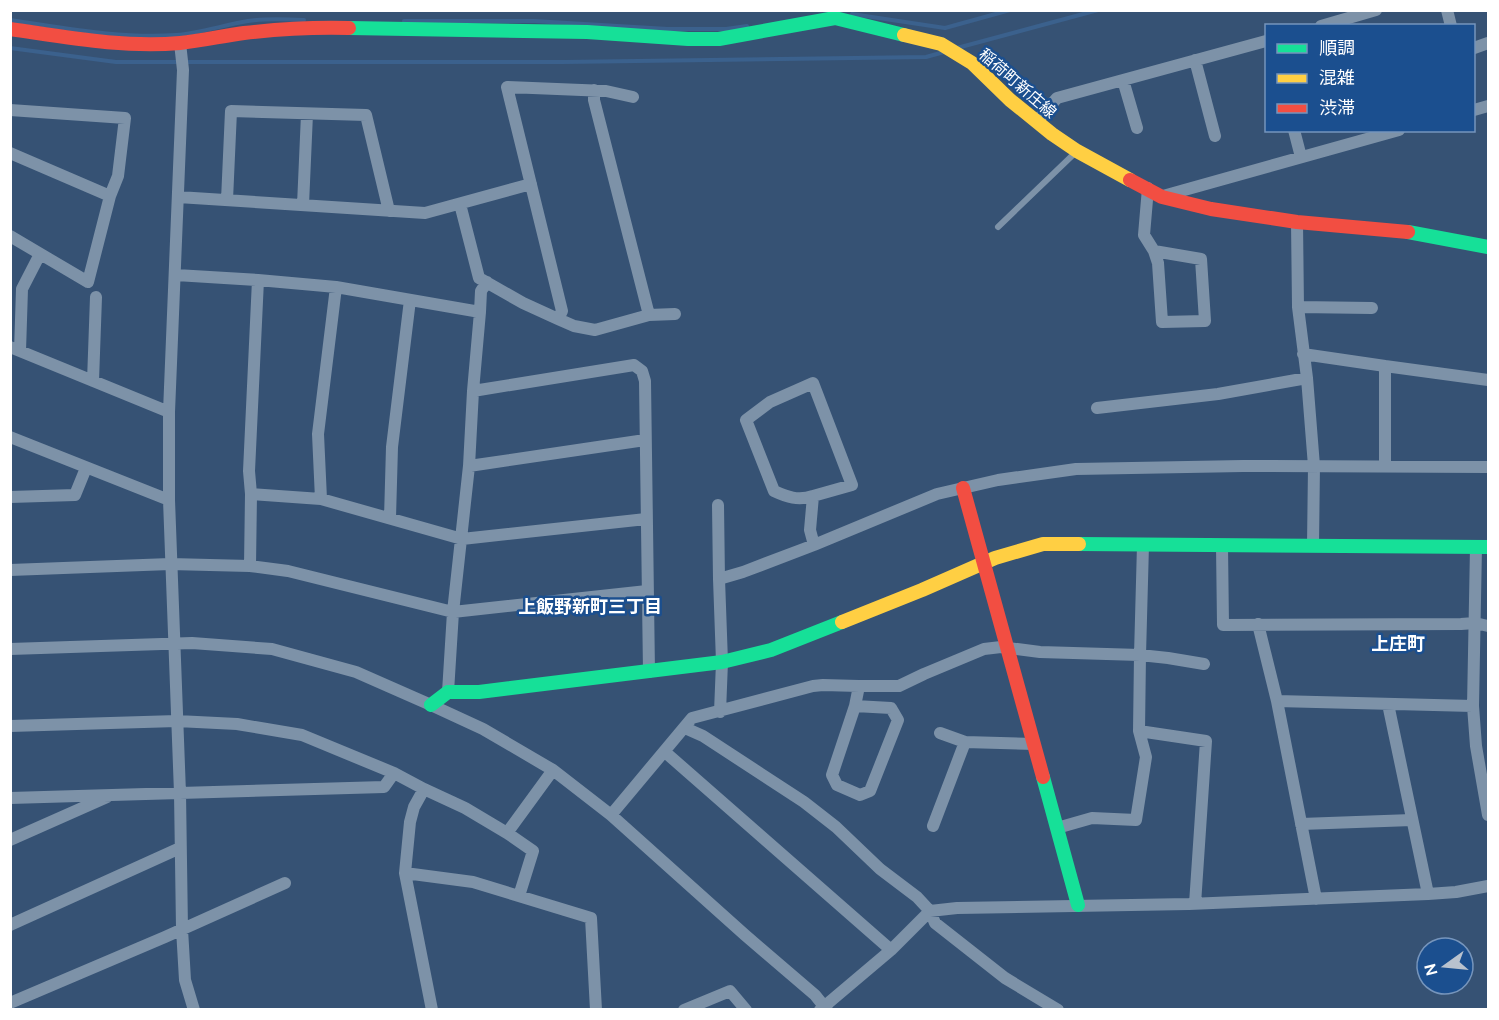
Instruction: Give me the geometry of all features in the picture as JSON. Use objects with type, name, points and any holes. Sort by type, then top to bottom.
[{"type":"main road","name":"稲荷町新庄線","points":[[10,29],[133,44],[180,43],[244,33],[311,27],[586,32],[719,39],[834,14],[941,44],[972,63],[1010,100],[1052,134],[1077,151],[1162,196],[1211,209],[1297,222],[1409,232],[1488,247]]},
{"type":"main road","points":[[963,488],[1078,906]]},
{"type":"main road","points":[[431,705],[448,692],[479,692],[649,672],[722,662],[771,650],[922,590],[995,558],[1043,544],[1482,547]]},
{"type":"street","points":[[1328,24],[1376,10]]},
{"type":"street","points":[[1036,121],[1057,98],[1265,40]]},
{"type":"street","points":[[180,43],[183,64],[169,412],[169,500],[180,793],[182,929],[185,980],[194,1010]]},
{"type":"street","points":[[1195,60],[1215,136]]},
{"type":"street","points":[[1124,80],[1137,128]]},
{"type":"street","points":[[558,319],[562,311],[507,87],[606,91],[633,98]]},
{"type":"street","points":[[594,90],[594,100],[649,315]]},
{"type":"street","points":[[10,110],[125,118],[118,177],[110,196],[88,282],[10,236]]},
{"type":"street","points":[[228,200],[231,111],[366,116],[389,211]]},
{"type":"street","points":[[303,205],[307,114]]},
{"type":"street","points":[[1295,132],[1301,157]]},
{"type":"street","points":[[1162,196],[1392,132]]},
{"type":"street","points":[[10,153],[110,196]]},
{"type":"street","points":[[178,197],[425,213],[531,184]]},
{"type":"street","points":[[1148,188],[1144,235],[1158,263],[1162,322],[1205,321],[1201,259],[1154,251]]},
{"type":"street","points":[[460,204],[479,278],[523,303],[574,326],[595,330],[649,315],[675,314]]},
{"type":"street","points":[[1297,222],[1298,307],[1314,466],[1313,545]]},
{"type":"street","points":[[40,254],[22,289],[15,349],[169,412]]},
{"type":"street","points":[[176,275],[336,287],[480,312]]},
{"type":"street","points":[[250,566],[249,471],[258,280]]},
{"type":"street","points":[[448,692],[453,612],[469,466],[481,291],[487,282]]},
{"type":"street","points":[[321,499],[318,434],[336,287]]},
{"type":"street","points":[[93,381],[96,297]]},
{"type":"street","points":[[390,518],[392,447],[410,300]]},
{"type":"street","points":[[1298,307],[1372,308]]},
{"type":"street","points":[[1303,354],[1488,380]]},
{"type":"street","points":[[473,391],[634,365],[642,371],[645,381],[649,672]]},
{"type":"street","points":[[1385,466],[1386,366]]},
{"type":"street","points":[[1097,408],[1218,394],[1306,378]]},
{"type":"street","points":[[813,383],[852,485],[813,496],[805,499],[789,498],[774,491],[746,420],[770,402],[813,383]]},
{"type":"street","points":[[10,437],[169,500]]},
{"type":"street","points":[[469,466],[645,440]]},
{"type":"street","points":[[719,579],[814,545],[938,494],[998,480],[1076,469],[1314,466],[1488,467]]},
{"type":"street","points":[[10,497],[75,495],[86,468]]},
{"type":"street","points":[[251,494],[321,499],[462,539],[646,519]]},
{"type":"street","points":[[813,496],[810,530],[814,545]]},
{"type":"street","points":[[718,505],[722,662],[720,712]]},
{"type":"street","points":[[1057,828],[1092,818],[1136,820],[1146,757],[1139,731],[1143,544]]},
{"type":"street","points":[[1222,546],[1223,625],[1475,623],[1488,626]]},
{"type":"street","points":[[1482,547],[1475,623],[1473,706],[1476,746],[1488,815]]},
{"type":"street","points":[[10,570],[170,564],[250,566],[288,571],[453,612],[647,591]]},
{"type":"street","points":[[1258,624],[1277,701],[1316,898]]},
{"type":"street","points":[[10,649],[175,644],[272,649],[356,672],[431,705],[483,729],[553,770],[611,814],[815,995],[824,1009],[891,950],[930,911],[957,908],[1195,904],[1428,894],[1488,886]]},
{"type":"street","points":[[611,814],[692,718],[813,686],[899,686],[984,649],[1001,647],[1040,652],[1140,655],[1204,664]]},
{"type":"street","points":[[855,706],[891,708],[898,720],[870,790],[860,795],[837,785],[832,775],[855,706],[859,686]]},
{"type":"street","points":[[1277,701],[1473,706]]},
{"type":"street","points":[[1388,704],[1428,894]]},
{"type":"street","points":[[10,726],[177,721],[237,724],[302,735],[394,773],[465,808],[533,851],[519,896]]},
{"type":"street","points":[[685,728],[703,736],[804,802],[836,827],[880,869],[917,897],[930,911],[934,923],[1005,978],[1058,1010]]},
{"type":"street","points":[[1139,731],[1206,741],[1195,904]]},
{"type":"street","points":[[940,733],[965,742],[1034,744]]},
{"type":"street","points":[[933,826],[965,742]]},
{"type":"street","points":[[665,752],[891,950]]},
{"type":"street","points":[[507,833],[553,770]]},
{"type":"street","points":[[10,798],[384,787],[394,773]]},
{"type":"street","points":[[424,789],[414,807],[410,822],[405,873],[432,1010]]},
{"type":"street","points":[[10,840],[113,795]]},
{"type":"street","points":[[1301,825],[1412,820]]},
{"type":"street","points":[[10,925],[180,848]]},
{"type":"street","points":[[405,873],[473,882],[591,918],[596,1010]]},
{"type":"street","points":[[10,1003],[285,883]]},
{"type":"street","points":[[684,1010],[730,991],[746,1010]]},
{"type":"lane","points":[[998,227],[1077,151]]},
{"type":"waterway","points":[[852,14],[945,28],[1010,10]]},
{"type":"waterway","points":[[957,48],[1098,10]]},
{"type":"waterway","points":[[10,20],[93,32],[155,36],[185,34],[255,20],[304,20]]},
{"type":"waterway","points":[[404,21],[534,21],[668,29],[726,29],[747,26]]},
{"type":"waterway","points":[[10,48],[116,62],[564,62],[926,57],[944,52]]},
{"type":"traffic: fast","points":[[349,28],[587,32],[719,39],[835,18],[904,35]]},
{"type":"traffic: fast","points":[[1408,232],[1488,247]]},
{"type":"traffic: fast","points":[[1079,544],[1488,547]]},
{"type":"traffic: fast","points":[[431,705],[448,692],[479,692],[722,662],[771,650],[842,622]]},
{"type":"traffic: fast","points":[[1043,777],[1078,905]]},
{"type":"traffic: slow","points":[[904,35],[941,44],[972,63],[1010,100],[1052,134],[1077,151],[1130,180]]},
{"type":"traffic: slow","points":[[842,622],[995,558],[1043,544],[1079,544]]},
{"type":"traffic: jam","points":[[10,29],[95,41],[159,44],[270,30],[349,28]]},
{"type":"traffic: jam","points":[[1130,180],[1162,197],[1211,209],[1297,222],[1408,232]]},
{"type":"traffic: jam","points":[[963,488],[1043,777]]},
{"type":"district","name":"上飯野新町三丁目","points":[[590,607]]},
{"type":"district","name":"上庄町","points":[[1398,644]]}]
